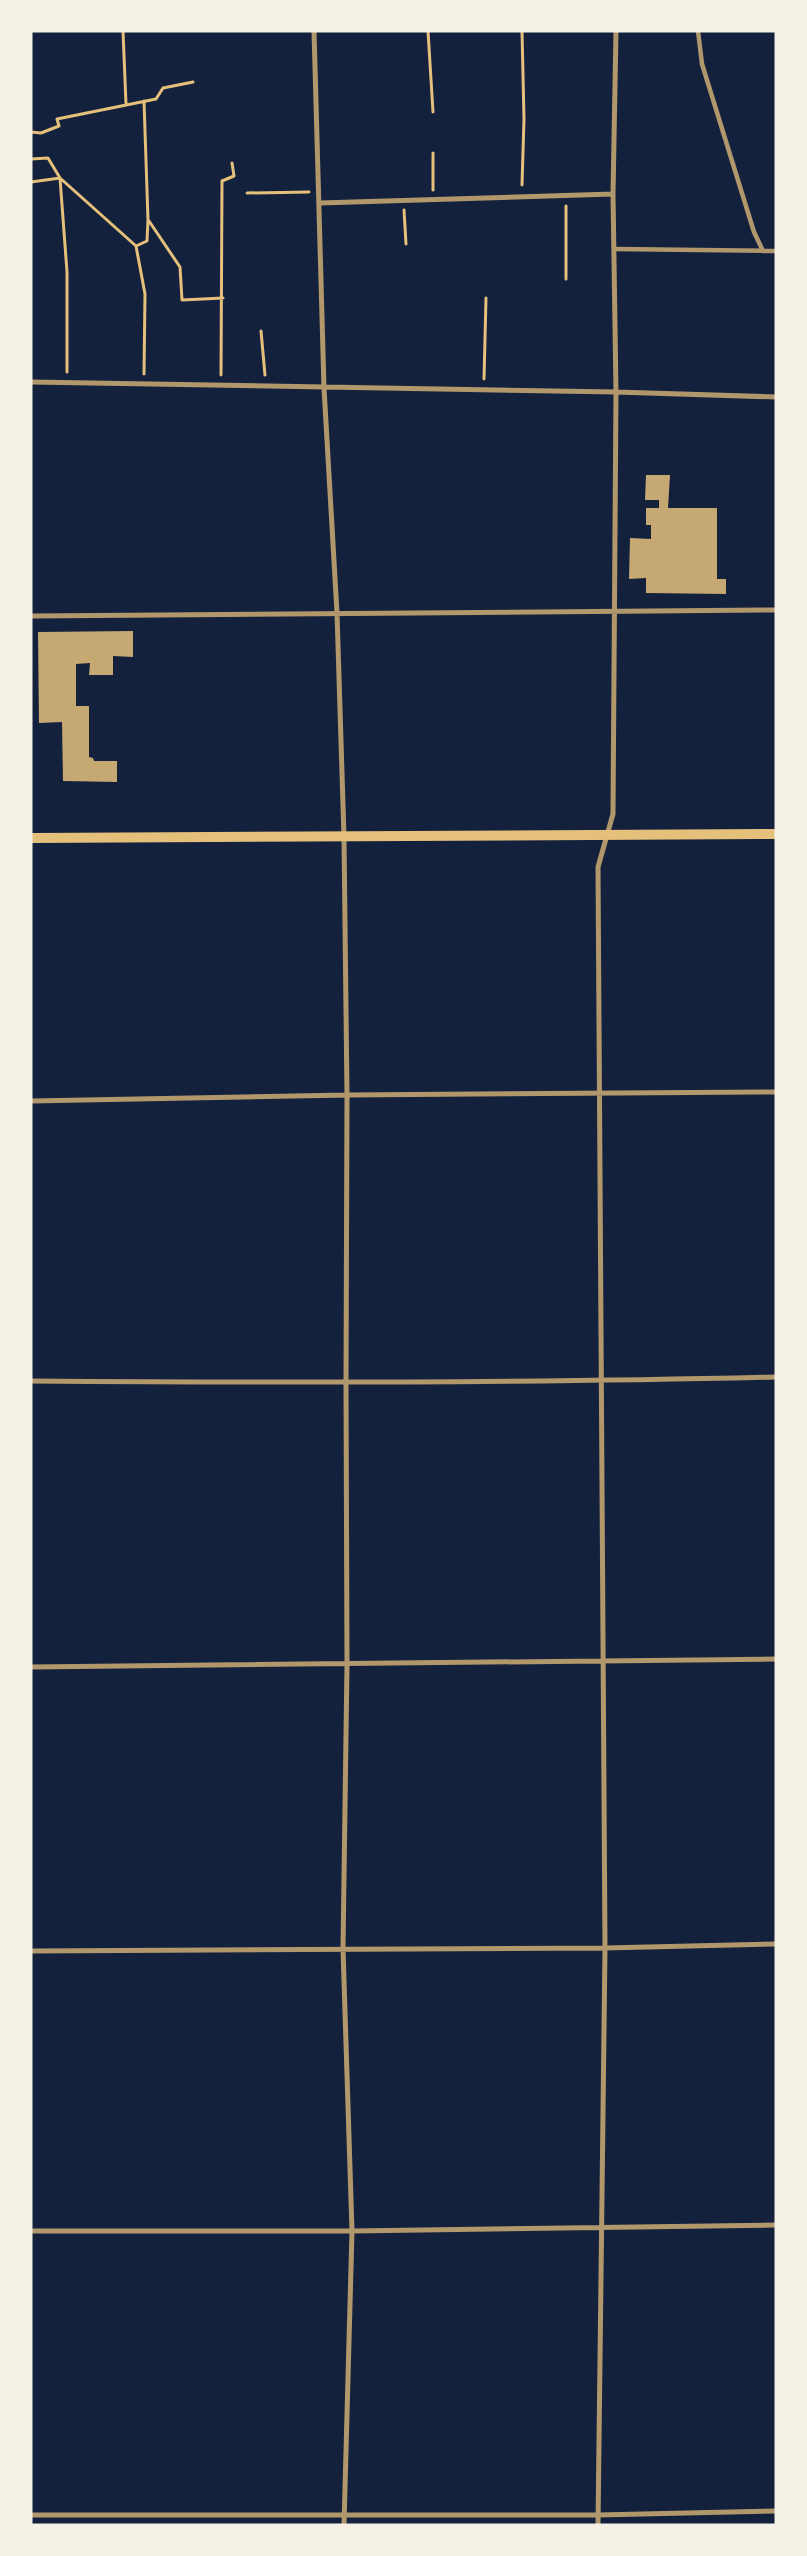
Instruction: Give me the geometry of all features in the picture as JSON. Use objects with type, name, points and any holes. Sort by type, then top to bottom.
[{"type":"main road","points":[[31,838],[776,834]]},
{"type":"street","points":[[314,31],[324,388],[337,613],[344,837],[347,1095],[347,1665],[343,1949],[352,2231],[344,2525]]},
{"type":"street","points":[[598,2525],[605,1948],[598,867],[614,814],[616,392],[613,194],[616,31]]},
{"type":"street","points":[[698,31],[702,64],[754,232],[763,251]]},
{"type":"street","points":[[320,203],[433,198],[613,194]]},
{"type":"street","points":[[614,249],[776,251]]},
{"type":"street","points":[[31,382],[616,392],[776,397]]},
{"type":"street","points":[[31,616],[776,610]]},
{"type":"street","points":[[31,1101],[347,1095],[776,1092]]},
{"type":"street","points":[[31,1381],[346,1383],[602,1381],[776,1377]]},
{"type":"street","points":[[31,1667],[776,1659]]},
{"type":"street","points":[[31,1951],[605,1948],[776,1944]]},
{"type":"street","points":[[31,2232],[352,2231],[776,2225]]},
{"type":"street","points":[[31,2515],[598,2515],[776,2512]]},
{"type":"path","points":[[123,31],[126,104]]},
{"type":"path","points":[[428,31],[433,112]]},
{"type":"path","points":[[522,31],[524,119],[522,196]]},
{"type":"path","points":[[31,132],[41,133],[59,126],[57,119],[156,99],[163,88],[192,82]]},
{"type":"path","points":[[136,246],[147,241],[144,101]]},
{"type":"path","points":[[433,153],[433,198]]},
{"type":"path","points":[[31,159],[48,158],[60,178],[136,246],[145,303],[144,384]]},
{"type":"path","points":[[221,386],[223,298],[222,181],[234,176],[232,163]]},
{"type":"path","points":[[31,182],[60,178]]},
{"type":"path","points":[[60,178],[67,272],[67,383]]},
{"type":"path","points":[[247,193],[320,192]]},
{"type":"path","points":[[566,195],[566,279]]},
{"type":"path","points":[[403,200],[406,244]]},
{"type":"path","points":[[148,220],[180,267],[182,300],[223,298]]},
{"type":"path","points":[[484,390],[486,298]]},
{"type":"path","points":[[261,331],[266,387]]},
{"type":"building","points":[[646,475],[670,475],[668,508],[717,508],[717,579],[726,579],[726,594],[646,593],[646,578],[629,579],[630,538],[651,539],[651,525],[646,525],[646,508],[659,508],[659,500],[645,500]]},
{"type":"building","points":[[133,631],[133,657],[113,656],[113,675],[89,675],[90,663],[76,664],[76,706],[89,706],[89,757],[93,758],[94,761],[117,761],[117,782],[63,781],[62,722],[39,723],[38,632]]}]
